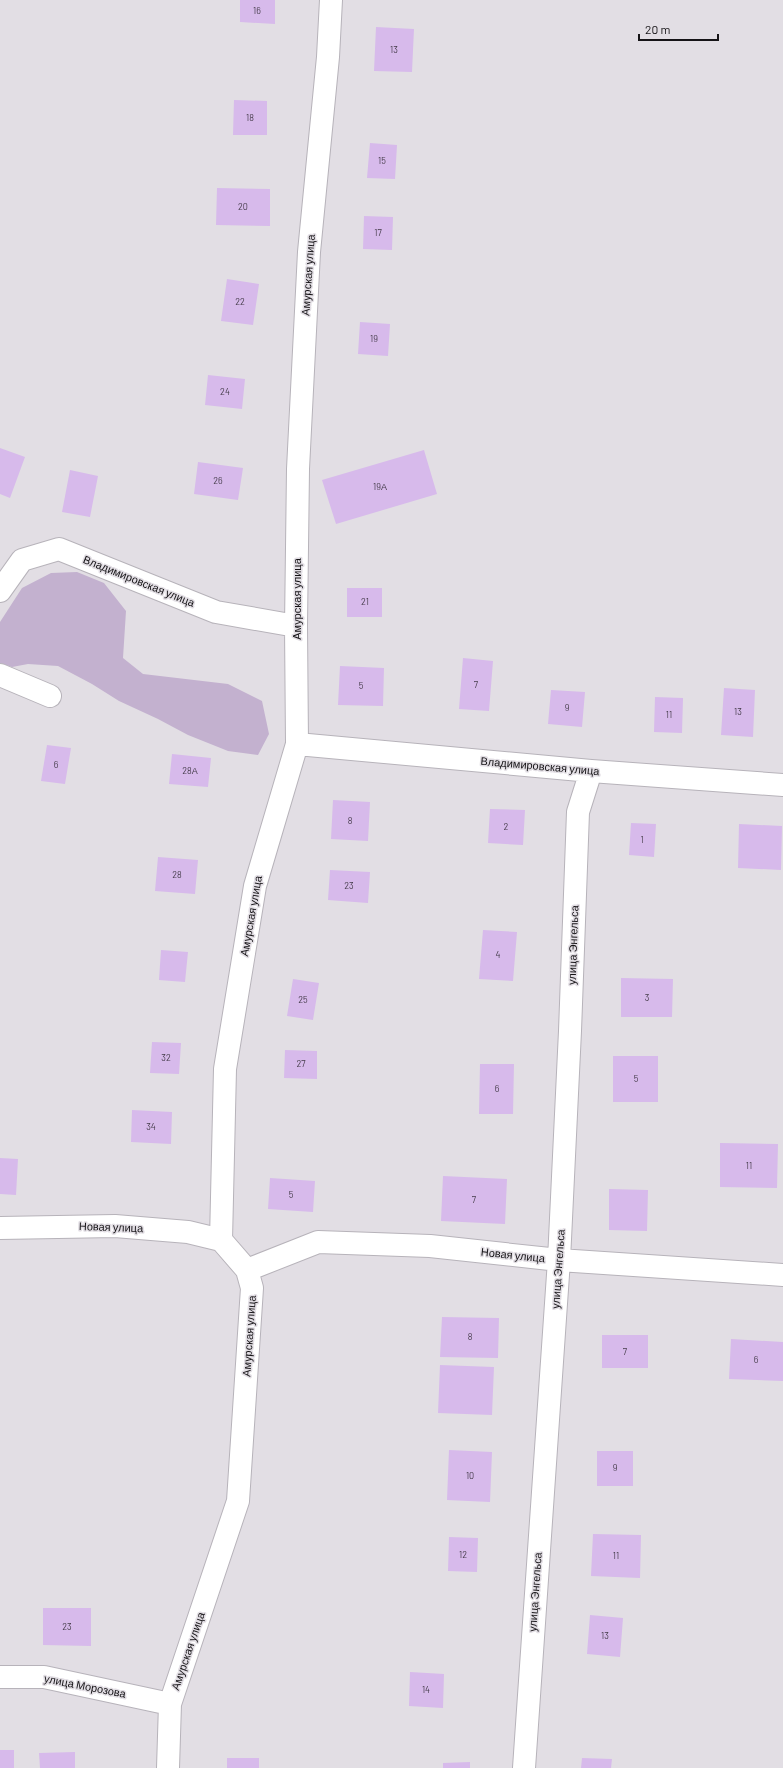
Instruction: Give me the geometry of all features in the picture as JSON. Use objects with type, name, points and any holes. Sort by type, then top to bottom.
[{"type":"street","name":"Амурская улица","points":[[168,1768],[170,1704],[238,1501],[252,1288],[247,1270],[221,1240],[225,1069],[255,886],[297,744],[296,626],[298,469],[309,252],[332,0]]},
{"type":"street","name":"Владимировская улица","points":[[0,591],[22,560],[59,549],[216,612],[296,626]]},
{"type":"street","points":[[0,675],[50,696]]},
{"type":"street","name":"Владимировская улица","points":[[297,744],[591,771],[783,785]]},
{"type":"street","name":"улица Энгельса","points":[[524,1768],[559,1260],[570,1031],[578,812],[591,771]]},
{"type":"street","name":"Новая улица","points":[[0,1228],[115,1226],[188,1232],[221,1240]]},
{"type":"street","name":"Новая улица","points":[[247,1270],[318,1242],[430,1246],[559,1260],[783,1275]]},
{"type":"street","name":"улица Морозова","points":[[0,1677],[44,1677],[170,1704]]},
{"type":"shaded area","points":[[77,572],[104,583],[126,611],[123,658],[143,674],[228,684],[262,701],[269,734],[258,755],[228,751],[188,735],[119,701],[92,684],[58,666],[28,664],[12,667],[0,663],[0,622],[22,588],[51,573]]},
{"type":"building","points":[[240,0],[275,0],[275,24],[240,22]]},
{"type":"building","points":[[376,27],[414,29],[412,72],[374,71]]},
{"type":"building","points":[[234,100],[267,101],[267,135],[233,135]]},
{"type":"building","points":[[370,143],[397,145],[395,179],[367,178]]},
{"type":"building","points":[[217,188],[270,189],[270,226],[216,225]]},
{"type":"building","points":[[364,216],[393,217],[392,250],[363,249]]},
{"type":"building","points":[[227,279],[259,284],[253,325],[221,321]]},
{"type":"building","points":[[360,322],[390,324],[388,356],[358,354]]},
{"type":"building","points":[[208,375],[245,379],[242,409],[205,405]]},
{"type":"building","points":[[0,448],[25,457],[10,498],[0,494]]},
{"type":"building","points":[[424,450],[437,494],[336,524],[322,480]]},
{"type":"building","points":[[198,462],[243,468],[238,500],[194,494]]},
{"type":"building","points":[[70,470],[98,476],[90,517],[62,512]]},
{"type":"building","points":[[347,588],[382,588],[382,617],[347,617]]},
{"type":"building","points":[[463,658],[493,661],[489,711],[459,709]]},
{"type":"building","points":[[340,666],[384,668],[383,706],[338,705]]},
{"type":"building","points":[[724,688],[755,690],[753,737],[721,735]]},
{"type":"building","points":[[551,690],[585,692],[582,727],[548,724]]},
{"type":"building","points":[[655,697],[683,698],[682,733],[654,732]]},
{"type":"building","points":[[47,745],[71,748],[65,784],[41,781]]},
{"type":"building","points":[[172,754],[211,758],[208,787],[169,784]]},
{"type":"building","points":[[333,800],[370,802],[368,841],[331,839]]},
{"type":"building","points":[[490,809],[525,810],[523,845],[488,843]]},
{"type":"building","points":[[631,823],[656,824],[654,857],[629,855]]},
{"type":"building","points":[[739,824],[782,826],[781,870],[738,868]]},
{"type":"building","points":[[158,857],[198,860],[195,894],[155,891]]},
{"type":"building","points":[[330,870],[370,872],[368,903],[328,900]]},
{"type":"building","points":[[483,930],[517,932],[513,981],[479,979]]},
{"type":"building","points":[[161,950],[188,952],[185,982],[159,980]]},
{"type":"building","points":[[621,978],[673,979],[672,1017],[621,1017]]},
{"type":"building","points":[[293,979],[319,983],[313,1020],[287,1016]]},
{"type":"building","points":[[152,1042],[181,1043],[179,1074],[150,1073]]},
{"type":"building","points":[[285,1050],[317,1051],[317,1079],[284,1078]]},
{"type":"building","points":[[613,1056],[658,1056],[658,1102],[613,1102]]},
{"type":"building","points":[[480,1064],[514,1064],[513,1114],[479,1114]]},
{"type":"building","points":[[132,1110],[172,1112],[171,1144],[131,1142]]},
{"type":"building","points":[[720,1143],[778,1144],[777,1188],[720,1187]]},
{"type":"building","points":[[0,1158],[18,1159],[16,1195],[0,1194]]},
{"type":"building","points":[[443,1176],[507,1179],[505,1224],[441,1221]]},
{"type":"building","points":[[270,1178],[315,1181],[313,1212],[268,1209]]},
{"type":"building","points":[[609,1189],[648,1190],[647,1231],[609,1230]]},
{"type":"building","points":[[442,1317],[499,1318],[498,1358],[440,1357]]},
{"type":"building","points":[[602,1335],[648,1335],[648,1368],[602,1368]]},
{"type":"building","points":[[731,1339],[783,1342],[783,1381],[729,1379]]},
{"type":"building","points":[[440,1365],[494,1367],[492,1415],[438,1413]]},
{"type":"building","points":[[449,1450],[492,1452],[490,1502],[447,1500]]},
{"type":"building","points":[[597,1451],[633,1451],[633,1486],[597,1486]]},
{"type":"building","points":[[593,1534],[641,1535],[640,1578],[591,1576]]},
{"type":"building","points":[[449,1537],[478,1538],[477,1572],[448,1571]]},
{"type":"building","points":[[43,1608],[91,1608],[91,1646],[43,1645]]},
{"type":"building","points":[[590,1615],[623,1618],[620,1657],[587,1654]]},
{"type":"building","points":[[410,1672],[444,1674],[443,1708],[409,1706]]},
{"type":"building","points":[[0,1750],[14,1750],[14,1768],[0,1768]]},
{"type":"building","points":[[75,1752],[75,1768],[40,1768],[39,1753]]},
{"type":"building","points":[[227,1758],[259,1758],[259,1768],[227,1768]]},
{"type":"building","points":[[582,1758],[612,1759],[611,1768],[581,1768]]},
{"type":"building","points":[[470,1762],[470,1768],[443,1768],[443,1763]]}]
